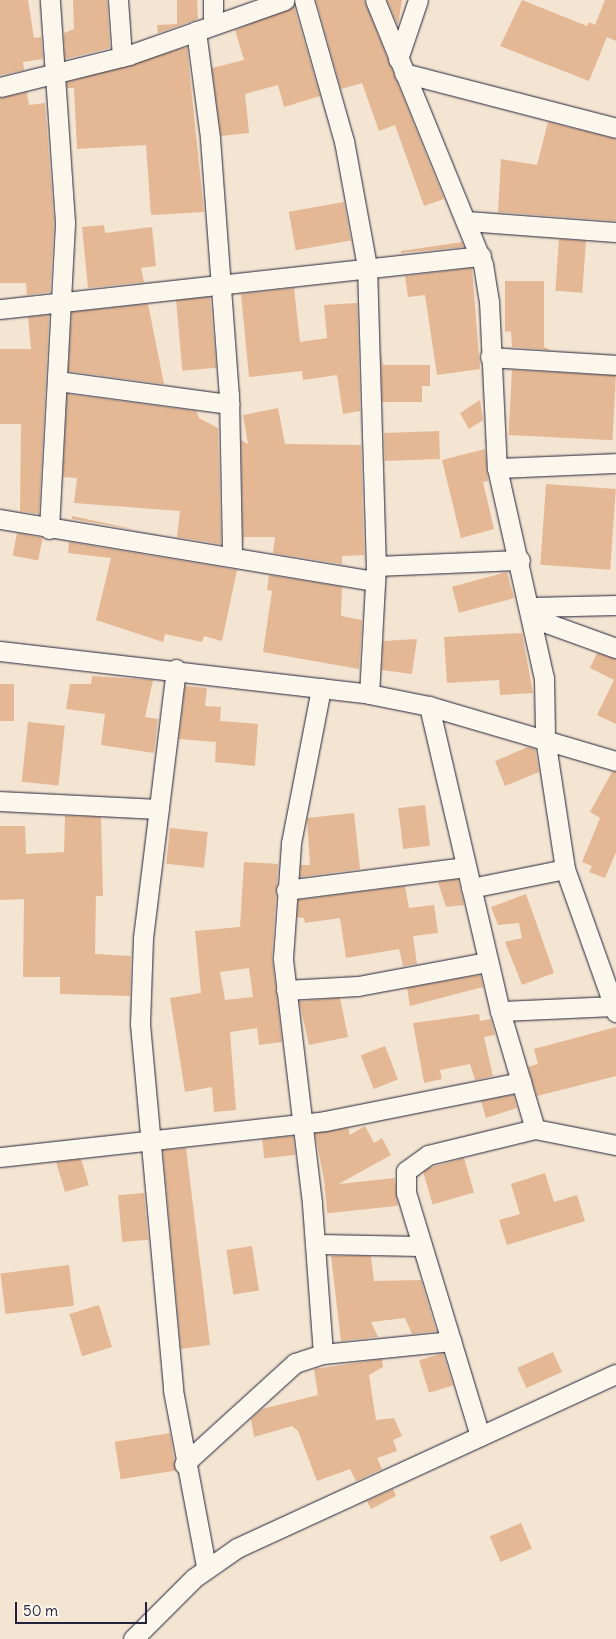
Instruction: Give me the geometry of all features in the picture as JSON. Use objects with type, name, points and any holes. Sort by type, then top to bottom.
[{"type":"street","points":[[49,529],[63,303],[64,170],[52,73],[50,0]]},
{"type":"street","points":[[118,0],[122,57]]},
{"type":"street","points":[[213,0],[204,28],[229,404],[232,555]]},
{"type":"street","points":[[0,87],[122,57],[285,0]]},
{"type":"street","points":[[304,0],[344,141],[367,266],[375,573],[368,694]]},
{"type":"street","points":[[375,0],[481,256],[489,300],[490,357],[497,468],[532,613],[544,678],[545,738],[565,868],[615,1008],[500,1012]]},
{"type":"street","points":[[401,66],[418,0]]},
{"type":"street","points":[[401,66],[616,128]]},
{"type":"street","points":[[466,221],[616,232]]},
{"type":"street","points":[[0,309],[220,285],[367,266],[481,256]]},
{"type":"street","points":[[490,357],[616,365]]},
{"type":"street","points":[[58,381],[229,404]]},
{"type":"street","points":[[497,468],[616,463]]},
{"type":"street","points":[[0,519],[49,529],[375,573],[520,560]]},
{"type":"street","points":[[532,613],[616,605]]},
{"type":"street","points":[[532,613],[616,648]]},
{"type":"street","points":[[0,651],[176,670],[368,694],[429,706],[545,738],[616,761]]},
{"type":"street","points":[[176,670],[159,809],[140,998],[148,1140],[164,1317],[184,1464],[206,1567]]},
{"type":"street","points":[[321,688],[286,890],[286,990],[316,1244],[323,1354]]},
{"type":"street","points":[[429,706],[500,1012],[535,1129]]},
{"type":"street","points":[[0,801],[159,809]]},
{"type":"street","points":[[286,890],[466,867]]},
{"type":"street","points":[[471,888],[565,868]]},
{"type":"street","points":[[286,990],[358,986],[488,962]]},
{"type":"street","points":[[0,1157],[395,1110],[520,1082]]},
{"type":"street","points":[[480,1436],[404,1184],[409,1168],[428,1155],[535,1129],[616,1145]]},
{"type":"street","points":[[316,1244],[422,1246]]},
{"type":"street","points":[[184,1464],[295,1363],[323,1354],[451,1341]]},
{"type":"street","points":[[133,1639],[206,1567],[237,1548],[616,1374]]},
{"type":"building","points":[[0,0],[28,0],[34,38],[41,37],[43,59],[23,62],[24,70],[0,75]]},
{"type":"building","points":[[73,0],[107,0],[110,48],[65,59],[64,33],[74,29]]},
{"type":"building","points":[[177,0],[197,0],[198,19],[158,33],[157,25],[177,24]]},
{"type":"building","points":[[316,0],[364,0],[444,199],[424,206],[395,125],[379,131],[362,83],[341,89]]},
{"type":"building","points":[[387,0],[402,0],[398,25]]},
{"type":"building","points":[[522,0],[587,26],[589,22],[595,25],[605,0],[616,0],[616,41],[607,37],[589,81],[500,46]]},
{"type":"building","points":[[294,6],[320,96],[284,107],[278,85],[245,94],[249,133],[221,136],[212,68],[244,60],[235,30]]},
{"type":"building","points":[[187,47],[204,212],[151,215],[146,145],[77,149],[74,88],[67,88],[67,82]]},
{"type":"building","points":[[27,92],[29,105],[45,103],[54,222],[50,292],[27,295],[26,283],[0,283],[0,98]]},
{"type":"building","points":[[548,122],[616,139],[616,221],[498,212],[501,159],[537,165]]},
{"type":"building","points":[[344,202],[351,240],[296,250],[289,212]]},
{"type":"building","points":[[104,225],[105,233],[152,227],[156,266],[141,268],[144,282],[88,288],[82,227]]},
{"type":"building","points":[[559,239],[586,241],[582,293],[555,291]]},
{"type":"building","points":[[462,242],[464,247],[401,253],[401,251]]},
{"type":"building","points":[[472,268],[480,369],[437,375],[425,295],[408,297],[405,276]]},
{"type":"building","points":[[505,281],[544,281],[544,347],[550,350],[512,347],[511,331],[505,332]]},
{"type":"building","points":[[294,288],[300,342],[327,338],[324,305],[357,303],[360,411],[343,414],[337,375],[303,380],[302,371],[249,377],[241,294]]},
{"type":"building","points":[[210,297],[216,368],[182,371],[176,300]]},
{"type":"building","points":[[148,304],[164,384],[68,371],[72,312]]},
{"type":"building","points":[[49,315],[39,514],[20,511],[21,424],[0,424],[0,349],[31,349],[28,317]]},
{"type":"building","points":[[381,352],[383,365],[430,365],[430,386],[422,386],[422,402],[382,402]]},
{"type":"building","points":[[512,370],[616,375],[612,440],[509,435]]},
{"type":"building","points":[[67,394],[196,411],[199,418],[218,428],[221,544],[177,537],[180,511],[74,503],[77,478],[63,477]]},
{"type":"building","points":[[480,400],[483,420],[469,429],[460,413]]},
{"type":"building","points":[[278,408],[285,444],[361,445],[364,555],[342,556],[342,564],[273,553],[275,537],[244,537],[243,543],[241,440],[248,444],[243,415]]},
{"type":"building","points":[[439,431],[440,459],[385,461],[384,433]]},
{"type":"building","points":[[485,449],[488,481],[483,482],[494,529],[461,538],[442,460]]},
{"type":"building","points":[[546,484],[616,489],[610,570],[540,565]]},
{"type":"building","points":[[72,516],[138,530],[72,519]]},
{"type":"building","points":[[17,533],[43,538],[38,561],[13,556]]},
{"type":"building","points":[[69,542],[237,570],[222,641],[204,636],[202,642],[165,634],[163,642],[96,620],[111,558],[68,553]]},
{"type":"building","points":[[507,572],[514,598],[459,613],[452,587]]},
{"type":"building","points":[[269,575],[342,587],[341,616],[362,620],[359,669],[263,652],[272,591],[267,590]]},
{"type":"building","points":[[522,633],[533,693],[500,695],[499,680],[447,683],[444,637]]},
{"type":"building","points":[[417,639],[412,674],[382,670],[383,641]]},
{"type":"building","points":[[597,653],[616,659],[616,724],[597,715],[614,680],[590,668]]},
{"type":"building","points":[[92,676],[153,680],[145,717],[158,719],[154,753],[101,745],[105,714],[66,709],[70,684],[91,684]]},
{"type":"building","points":[[0,684],[14,684],[14,721],[0,721]]},
{"type":"building","points":[[185,686],[207,688],[205,706],[221,707],[220,721],[258,724],[255,766],[215,762],[216,742],[179,739]]},
{"type":"building","points":[[28,722],[65,726],[59,786],[22,782]]},
{"type":"building","points":[[528,747],[535,749],[539,772],[505,786],[495,761]]},
{"type":"building","points":[[612,772],[616,772],[616,852],[605,878],[589,872],[592,866],[582,862],[600,818],[590,812]]},
{"type":"building","points":[[425,805],[430,846],[403,849],[398,808]]},
{"type":"building","points":[[354,813],[360,869],[300,877],[301,865],[310,865],[307,818]]},
{"type":"building","points":[[65,816],[101,817],[103,896],[96,896],[95,954],[131,956],[130,996],[60,994],[60,977],[23,977],[24,899],[0,900],[0,826],[25,826],[26,854],[64,852]]},
{"type":"building","points":[[170,828],[208,832],[204,868],[166,864]]},
{"type":"building","points":[[244,862],[278,864],[272,957],[282,1042],[259,1045],[257,1028],[230,1032],[236,1110],[214,1112],[212,1087],[185,1092],[170,998],[201,993],[195,931],[240,927]],"holes":[[[249,968],[253,997],[225,1000],[220,972]]]},
{"type":"building","points":[[458,879],[464,905],[446,907],[438,882]]},
{"type":"building","points":[[405,886],[409,908],[434,905],[438,933],[413,936],[417,964],[403,966],[399,949],[346,958],[340,918],[305,923],[304,918],[297,917],[298,900]]},
{"type":"building","points":[[526,894],[554,973],[522,985],[505,942],[522,938],[519,923],[498,925],[491,907]]},
{"type":"building","points":[[480,975],[483,987],[410,1006],[407,988]]},
{"type":"building","points":[[340,998],[348,1037],[309,1045],[299,1001]]},
{"type":"building","points":[[479,1014],[480,1021],[491,1019],[495,1035],[484,1037],[493,1076],[475,1080],[470,1064],[440,1070],[442,1079],[424,1083],[413,1023]]},
{"type":"building","points":[[616,1027],[616,1076],[537,1096],[528,1067],[538,1064],[534,1049]]},
{"type":"building","points":[[385,1046],[398,1080],[374,1089],[361,1055]]},
{"type":"building","points":[[513,1095],[517,1108],[486,1118],[481,1101]]},
{"type":"building","points":[[365,1126],[374,1143],[382,1138],[391,1155],[326,1191],[315,1133],[348,1128],[350,1135]]},
{"type":"building","points":[[293,1136],[295,1155],[264,1158],[262,1139]]},
{"type":"building","points":[[186,1148],[210,1345],[181,1349],[163,1150]]},
{"type":"building","points":[[464,1158],[474,1193],[433,1204],[423,1170]]},
{"type":"building","points":[[81,1159],[89,1185],[65,1192],[56,1162]]},
{"type":"building","points":[[545,1173],[554,1202],[577,1195],[585,1221],[507,1245],[499,1220],[520,1214],[511,1184]]},
{"type":"building","points":[[395,1178],[398,1206],[327,1213],[324,1185]]},
{"type":"building","points":[[144,1193],[148,1240],[122,1242],[118,1195]]},
{"type":"building","points":[[252,1246],[259,1290],[233,1295],[226,1250]]},
{"type":"building","points":[[331,1256],[371,1256],[374,1281],[421,1280],[436,1331],[412,1334],[405,1318],[371,1322],[378,1337],[341,1341]]},
{"type":"building","points":[[69,1265],[74,1306],[6,1314],[1,1273]]},
{"type":"building","points":[[99,1305],[112,1347],[82,1356],[69,1314]]},
{"type":"building","points":[[553,1352],[562,1372],[526,1388],[517,1368]]},
{"type":"building","points":[[443,1353],[453,1386],[429,1393],[419,1360]]},
{"type":"building","points":[[382,1359],[383,1367],[369,1375],[376,1420],[394,1418],[402,1436],[393,1440],[397,1451],[377,1458],[382,1469],[356,1481],[350,1469],[317,1481],[298,1431],[292,1426],[254,1437],[251,1419],[262,1409],[318,1395],[314,1369]]},
{"type":"building","points":[[170,1433],[176,1471],[121,1479],[115,1442]]},
{"type":"building","points":[[393,1489],[396,1496],[371,1509],[367,1501]]},
{"type":"building","points":[[521,1523],[532,1549],[501,1562],[490,1536]]}]
